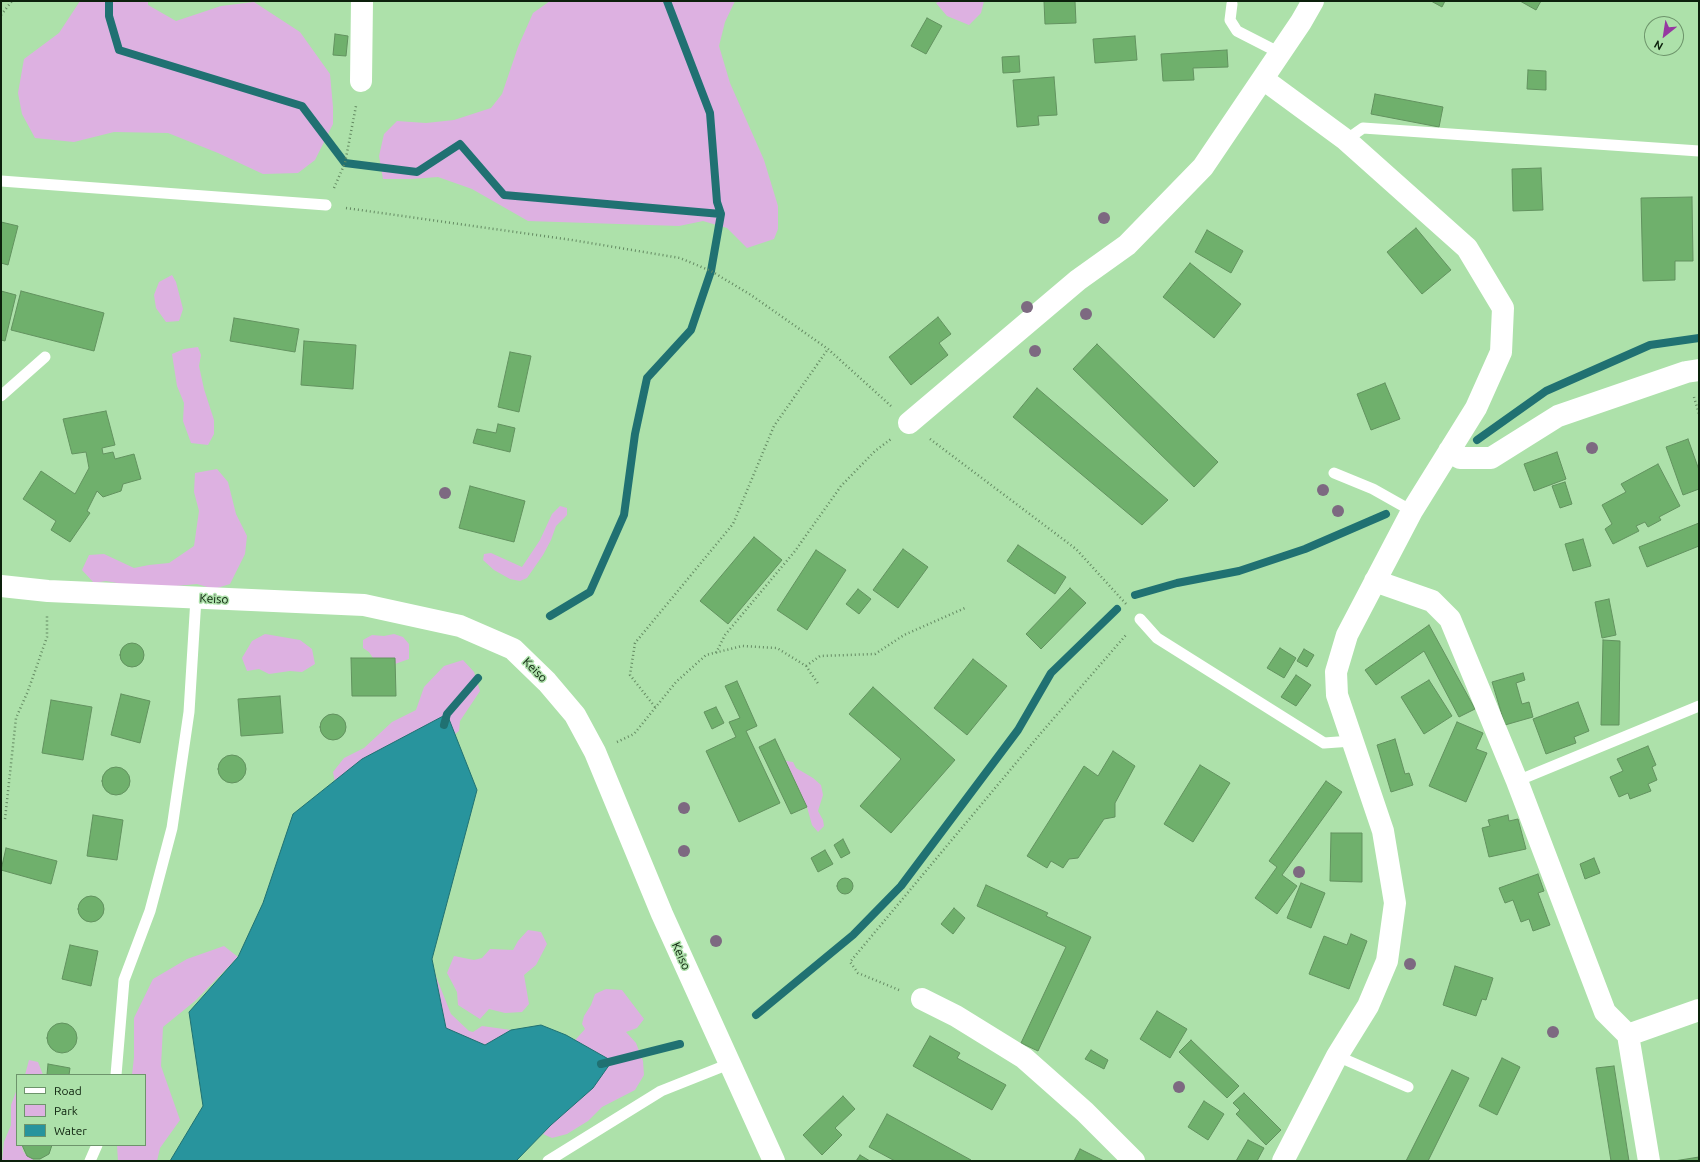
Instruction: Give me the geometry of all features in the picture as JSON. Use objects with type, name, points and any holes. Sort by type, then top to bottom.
[{"type":"street","points":[[361,81],[362,1]]},
{"type":"street","points":[[909,423],[1078,280],[1127,245],[1203,167],[1302,22],[1313,1]]},
{"type":"street","points":[[1263,79],[1346,140],[1467,248],[1503,308],[1501,352],[1476,408],[1412,511],[1374,581],[1347,635],[1336,672],[1337,695],[1383,831],[1395,903],[1387,961],[1368,1006],[1337,1056],[1283,1161]]},
{"type":"street","points":[[1449,451],[1460,458],[1491,458],[1558,416],[1686,372],[1699,370]]},
{"type":"street","points":[[1374,581],[1432,601],[1450,619],[1517,781],[1605,1012],[1628,1035],[1650,1161]]},
{"type":"street","name":"Keiso","points":[[1,586],[48,591],[364,605],[460,626],[513,649],[547,682],[575,715],[595,752],[662,914],[774,1161]]},
{"type":"street","points":[[922,999],[956,1016],[1024,1058],[1085,1112],[1134,1161]]},
{"type":"street","points":[[1628,1035],[1699,1010]]},
{"type":"lane","points":[[1232,4],[1230,20],[1237,31],[1280,53]]},
{"type":"lane","points":[[1346,140],[1363,128],[1699,151]]},
{"type":"lane","points":[[1,181],[326,205]]},
{"type":"lane","points":[[1,396],[45,357]]},
{"type":"lane","points":[[1334,473],[1374,489],[1412,511]]},
{"type":"lane","points":[[116,1074],[124,980],[150,911],[172,828],[189,712],[196,598]]},
{"type":"lane","points":[[1140,619],[1157,638],[1324,743],[1352,741]]},
{"type":"lane","points":[[1517,781],[1699,706]]},
{"type":"lane","points":[[1337,1056],[1408,1087]]},
{"type":"lane","points":[[548,1161],[661,1091],[729,1064]]},
{"type":"lane","points":[[90,1161],[98,1146]]},
{"type":"path","points":[[1,15],[12,1]]},
{"type":"path","points":[[361,81],[345,163],[326,205],[572,240],[680,258],[711,271],[751,295],[828,348],[909,423],[1076,549],[1140,619],[1036,739],[850,962],[858,972],[922,999]]},
{"type":"path","points":[[655,707],[630,675],[635,643],[733,524],[774,426],[828,348]]},
{"type":"path","points":[[716,653],[725,636],[795,552],[841,486],[875,451],[909,423]]},
{"type":"path","points":[[5,819],[16,718],[28,691],[47,637],[48,591]]},
{"type":"path","points":[[806,666],[820,656],[875,654],[904,635],[965,608]]},
{"type":"path","points":[[595,752],[634,734],[676,682],[706,655],[742,646],[777,648],[806,666],[819,685]]},
{"type":"green space","points":[[80,1],[148,1],[148,5],[176,21],[221,6],[254,2],[300,32],[330,74],[333,124],[315,160],[298,173],[263,174],[218,153],[168,133],[114,132],[74,142],[35,138],[22,114],[18,93],[24,59],[59,33]]},
{"type":"green space","points":[[550,1],[735,1],[725,22],[719,46],[730,83],[764,160],[778,206],[778,229],[774,239],[747,248],[727,228],[703,221],[679,226],[528,221],[472,189],[438,177],[383,179],[379,156],[384,134],[397,121],[426,123],[454,120],[491,108],[502,94],[518,47],[533,13]]},
{"type":"green space","points":[[940,1],[984,1],[981,13],[969,25],[947,16],[936,3]]},
{"type":"green space","points":[[172,275],[176,282],[183,309],[179,321],[166,322],[156,308],[154,295],[159,282]]},
{"type":"green space","points":[[198,347],[201,355],[199,366],[204,389],[214,420],[214,434],[208,445],[191,443],[183,421],[184,403],[177,386],[172,354],[184,349]]},
{"type":"green space","points":[[217,469],[228,482],[236,514],[247,536],[245,554],[230,584],[214,589],[197,584],[166,587],[133,586],[106,581],[94,583],[82,570],[89,555],[104,554],[134,568],[169,563],[194,546],[199,511],[194,492],[195,473]]},
{"type":"green space","points":[[560,506],[567,508],[567,515],[556,526],[543,555],[527,578],[520,581],[510,579],[494,570],[483,560],[484,554],[491,553],[522,567],[540,540],[552,514]]},
{"type":"green space","points":[[265,634],[300,640],[312,649],[315,664],[302,672],[290,671],[269,674],[259,669],[247,671],[242,658],[252,641]]},
{"type":"green space","points":[[394,634],[403,637],[409,644],[409,659],[395,664],[395,658],[373,658],[369,652],[363,648],[363,640],[372,635],[384,636]]},
{"type":"green space","points":[[463,660],[474,672],[480,691],[460,721],[459,731],[450,738],[336,788],[333,772],[344,758],[364,748],[392,722],[416,710],[424,687],[444,666]]},
{"type":"green space","points":[[786,761],[793,762],[796,768],[813,778],[821,785],[823,795],[818,811],[823,820],[824,826],[818,832],[812,825],[807,807]]},
{"type":"green space","points":[[528,930],[541,932],[547,944],[536,965],[524,975],[529,1004],[522,1012],[505,1013],[489,1009],[480,1019],[458,1005],[457,992],[447,973],[454,956],[474,960],[482,958],[490,949],[513,950],[518,941]]},
{"type":"green space","points":[[224,946],[238,957],[195,1001],[163,1027],[161,1066],[180,1120],[160,1148],[157,1161],[118,1161],[117,1146],[146,1146],[146,1074],[132,1074],[134,1057],[134,1018],[153,979],[187,959]]},
{"type":"green space","points":[[435,974],[451,1014],[469,1031],[473,1032],[482,1026],[511,1030],[512,1048],[456,1062],[423,979]]},
{"type":"green space","points":[[606,989],[622,990],[644,1019],[637,1028],[626,1032],[636,1043],[643,1061],[644,1075],[635,1090],[602,1107],[588,1121],[567,1134],[552,1138],[543,1134],[551,1125],[570,1046],[585,1029],[582,1024],[584,1016],[591,1005],[595,994]]},
{"type":"green space","points":[[29,1060],[38,1062],[43,1074],[25,1074]]},
{"type":"green space","points":[[16,1092],[16,1146],[22,1146],[23,1151],[27,1156],[33,1159],[33,1161],[2,1161],[4,1142],[11,1125],[11,1105]]},
{"type":"water","points":[[447,714],[477,790],[432,959],[446,1028],[485,1045],[511,1030],[541,1025],[566,1035],[612,1061],[593,1088],[551,1125],[516,1161],[170,1161],[203,1106],[189,1012],[238,957],[263,903],[293,814],[362,759]]},
{"type":"building","points":[[1044,1],[1075,1],[1076,23],[1045,24]]},
{"type":"building","points":[[1431,1],[1445,1],[1442,7]]},
{"type":"building","points":[[1520,1],[1541,1],[1536,10]]},
{"type":"building","points":[[927,18],[942,26],[926,54],[911,46]]},
{"type":"building","points":[[335,34],[348,36],[346,56],[333,55]]},
{"type":"building","points":[[1135,36],[1137,60],[1095,63],[1093,39]]},
{"type":"building","points":[[1227,50],[1228,67],[1193,68],[1194,80],[1163,81],[1161,54]]},
{"type":"building","points":[[1019,56],[1020,72],[1003,73],[1002,57]]},
{"type":"building","points":[[1528,70],[1546,71],[1546,90],[1527,89]]},
{"type":"building","points":[[1054,77],[1057,115],[1038,116],[1039,125],[1017,127],[1013,80]]},
{"type":"building","points":[[1375,94],[1443,107],[1439,127],[1371,114]]},
{"type":"building","points":[[1541,168],[1543,210],[1513,211],[1512,169]]},
{"type":"building","points":[[1692,197],[1693,261],[1675,261],[1675,280],[1643,281],[1641,198]]},
{"type":"building","points":[[1,222],[18,226],[8,265],[1,263]]},
{"type":"building","points":[[1416,228],[1451,270],[1422,294],[1387,252]]},
{"type":"building","points":[[1207,230],[1243,251],[1231,273],[1195,252]]},
{"type":"building","points":[[1190,263],[1241,304],[1214,338],[1163,297]]},
{"type":"building","points":[[1,291],[16,295],[5,341],[1,340]]},
{"type":"building","points":[[21,291],[104,313],[94,351],[11,330]]},
{"type":"building","points":[[938,317],[951,334],[939,343],[948,355],[911,385],[889,357]]},
{"type":"building","points":[[234,318],[299,329],[295,352],[230,341]]},
{"type":"building","points":[[304,341],[356,345],[353,389],[301,385]]},
{"type":"building","points":[[1097,344],[1218,462],[1194,487],[1073,369]]},
{"type":"building","points":[[510,352],[531,356],[519,412],[498,407]]},
{"type":"building","points":[[1385,383],[1400,419],[1371,430],[1357,394]]},
{"type":"building","points":[[1037,388],[1168,500],[1142,525],[1013,417]]},
{"type":"building","points":[[106,411],[115,445],[102,448],[103,454],[113,452],[115,459],[134,454],[141,479],[123,484],[121,491],[103,497],[97,491],[87,511],[90,513],[70,542],[51,530],[56,521],[23,499],[41,471],[75,494],[89,468],[86,452],[72,454],[63,419]]},
{"type":"building","points":[[498,424],[515,428],[510,452],[473,443],[477,429],[496,433]]},
{"type":"building","points":[[1688,439],[1699,470],[1699,489],[1683,495],[1666,447]]},
{"type":"building","points":[[1557,452],[1566,479],[1534,491],[1524,464]]},
{"type":"building","points":[[1658,464],[1680,506],[1659,517],[1661,520],[1648,527],[1645,522],[1636,526],[1639,531],[1613,544],[1605,529],[1612,524],[1602,505],[1626,492],[1621,484]]},
{"type":"building","points":[[1565,482],[1572,504],[1560,508],[1552,486]]},
{"type":"building","points":[[470,486],[525,501],[514,542],[459,528]]},
{"type":"building","points":[[1699,523],[1699,546],[1647,567],[1639,547]]},
{"type":"building","points":[[754,537],[782,560],[728,624],[700,601]]},
{"type":"building","points":[[1583,539],[1591,566],[1573,571],[1565,544]]},
{"type":"building","points":[[1018,545],[1066,577],[1055,594],[1007,561]]},
{"type":"building","points":[[903,549],[928,567],[898,608],[873,590]]},
{"type":"building","points":[[816,550],[846,570],[807,630],[777,610]]},
{"type":"building","points":[[1070,588],[1086,603],[1041,649],[1026,634]]},
{"type":"building","points":[[858,589],[871,599],[859,614],[846,604]]},
{"type":"building","points":[[1609,599],[1616,635],[1602,638],[1595,602]]},
{"type":"building","points":[[1429,625],[1475,709],[1459,717],[1424,651],[1376,685],[1365,670]]},
{"type":"building","points":[[1603,640],[1620,641],[1619,725],[1601,725]]},
{"type":"building","points":[[132,643],[141,646],[144,655],[141,664],[132,667],[123,664],[120,655],[123,646]]},
{"type":"building","points":[[1280,648],[1296,658],[1284,678],[1267,668]]},
{"type":"building","points":[[1304,649],[1314,655],[1307,667],[1297,661]]},
{"type":"building","points":[[351,658],[395,658],[396,696],[352,696]]},
{"type":"building","points":[[973,659],[1007,686],[967,735],[934,708]]},
{"type":"building","points":[[1523,673],[1525,680],[1516,683],[1522,704],[1529,702],[1533,717],[1505,725],[1492,682]]},
{"type":"building","points":[[1296,675],[1311,685],[1296,706],[1281,697]]},
{"type":"building","points":[[1429,680],[1452,716],[1424,734],[1401,697]]},
{"type":"building","points":[[737,681],[757,726],[746,731],[780,803],[739,822],[706,751],[736,737],[729,722],[740,718],[725,686]]},
{"type":"building","points":[[873,687],[955,760],[891,833],[860,806],[901,759],[849,714]]},
{"type":"building","points":[[121,694],[150,701],[140,743],[111,735]]},
{"type":"building","points":[[280,696],[283,733],[241,736],[238,699]]},
{"type":"building","points":[[51,700],[92,707],[83,760],[42,753]]},
{"type":"building","points":[[1578,702],[1589,731],[1574,737],[1576,743],[1546,754],[1533,719]]},
{"type":"building","points":[[716,707],[724,723],[712,729],[704,712]]},
{"type":"building","points":[[333,714],[342,718],[346,727],[342,736],[333,740],[324,736],[320,727],[324,718]]},
{"type":"building","points":[[1457,722],[1483,733],[1476,749],[1487,753],[1466,802],[1429,786]]},
{"type":"building","points":[[775,739],[807,807],[791,814],[759,747]]},
{"type":"building","points":[[1395,739],[1405,774],[1409,773],[1413,785],[1391,792],[1377,745]]},
{"type":"building","points":[[1648,746],[1656,765],[1652,767],[1657,780],[1648,784],[1651,791],[1630,799],[1628,793],[1619,797],[1610,777],[1623,771],[1617,759]]},
{"type":"building","points":[[1113,751],[1135,766],[1115,803],[1115,817],[1104,819],[1078,858],[1069,859],[1063,868],[1051,861],[1047,868],[1027,856],[1084,766],[1098,776]]},
{"type":"building","points":[[232,755],[242,759],[246,769],[242,779],[232,783],[222,779],[218,769],[222,759]]},
{"type":"building","points":[[1200,765],[1230,783],[1193,842],[1164,824]]},
{"type":"building","points":[[116,767],[122,768],[126,771],[129,775],[129,787],[126,791],[122,794],[116,795],[110,794],[106,791],[103,787],[102,781],[103,775],[106,771],[110,768]]},
{"type":"building","points":[[1326,781],[1342,792],[1282,875],[1297,886],[1277,914],[1255,898],[1277,867],[1269,861]]},
{"type":"building","points":[[93,815],[123,820],[117,860],[87,856]]},
{"type":"building","points":[[1508,815],[1509,821],[1518,819],[1526,849],[1489,857],[1482,828],[1490,826],[1488,820]]},
{"type":"building","points":[[1331,833],[1362,833],[1362,882],[1330,881]]},
{"type":"building","points":[[843,839],[850,853],[841,858],[834,845]]},
{"type":"building","points":[[6,848],[57,861],[51,884],[1,870]]},
{"type":"building","points":[[825,850],[833,864],[818,872],[811,858]]},
{"type":"building","points":[[1594,858],[1600,873],[1585,879],[1580,864]]},
{"type":"building","points":[[1538,874],[1544,891],[1538,893],[1550,925],[1533,931],[1529,919],[1521,922],[1513,900],[1505,903],[1499,888]]},
{"type":"building","points":[[845,878],[852,883],[853,886],[848,893],[845,894],[838,889],[837,886],[842,879]]},
{"type":"building","points":[[1301,883],[1325,893],[1311,928],[1287,918]]},
{"type":"building","points":[[986,885],[1048,913],[1046,916],[1091,937],[1038,1051],[1021,1043],[1066,947],[977,906]]},
{"type":"building","points":[[91,896],[100,900],[104,909],[100,918],[91,922],[82,918],[78,909],[82,900]]},
{"type":"building","points":[[954,908],[965,918],[953,934],[941,924]]},
{"type":"building","points":[[1351,934],[1367,941],[1349,989],[1309,974],[1324,936],[1347,945]]},
{"type":"building","points":[[70,945],[98,951],[91,986],[62,979]]},
{"type":"building","points":[[1455,966],[1493,978],[1486,1000],[1482,999],[1476,1016],[1443,1005]]},
{"type":"building","points":[[1157,1011],[1187,1029],[1170,1058],[1140,1039]]},
{"type":"building","points":[[62,1023],[73,1027],[77,1038],[73,1049],[62,1053],[51,1049],[47,1038],[51,1027]]},
{"type":"building","points":[[930,1036],[960,1053],[957,1058],[1006,1085],[992,1110],[913,1066]]},
{"type":"building","points":[[1191,1040],[1239,1086],[1227,1098],[1179,1052]]},
{"type":"building","points":[[1091,1050],[1108,1060],[1104,1069],[1085,1059]]},
{"type":"building","points":[[1502,1058],[1520,1067],[1497,1115],[1479,1106]]},
{"type":"building","points":[[48,1064],[70,1068],[69,1074],[47,1074]]},
{"type":"building","points":[[1614,1066],[1629,1161],[1611,1161],[1596,1068]]},
{"type":"building","points":[[1452,1070],[1469,1078],[1428,1161],[1406,1161]]},
{"type":"building","points":[[1244,1093],[1281,1130],[1266,1145],[1236,1114],[1240,1110],[1233,1103]]},
{"type":"building","points":[[843,1096],[855,1109],[835,1128],[842,1135],[822,1155],[803,1135]]},
{"type":"building","points":[[1204,1101],[1224,1114],[1208,1140],[1188,1127]]},
{"type":"building","points":[[887,1114],[971,1161],[895,1161],[869,1147]]},
{"type":"building","points":[[1248,1140],[1264,1148],[1257,1161],[1236,1161]]},
{"type":"building","points":[[22,1146],[52,1146],[49,1154],[40,1159],[33,1159],[27,1156]]},
{"type":"building","points":[[1080,1149],[1104,1161],[1074,1161]]},
{"type":"building","points":[[860,1155],[870,1161],[856,1161]]},
{"type":"building","points":[[1699,1157],[1699,1161],[1674,1161]]},
{"type":"waterway","points":[[109,1],[109,16],[119,50],[302,106],[345,163],[417,172],[460,144],[504,195],[721,214]]},
{"type":"waterway","points":[[550,616],[590,592],[624,515],[635,434],[647,378],[691,330],[711,271],[721,214],[717,202],[710,113],[667,1]]},
{"type":"waterway","points":[[1477,440],[1546,391],[1650,345],[1699,338]]},
{"type":"waterway","points":[[1135,595],[1177,583],[1239,571],[1305,549],[1386,514]]},
{"type":"waterway","points":[[756,1015],[853,935],[901,886],[1018,730],[1051,673],[1117,609]]},
{"type":"waterway","points":[[444,725],[447,714],[478,678]]},
{"type":"waterway","points":[[601,1064],[680,1044]]}]
